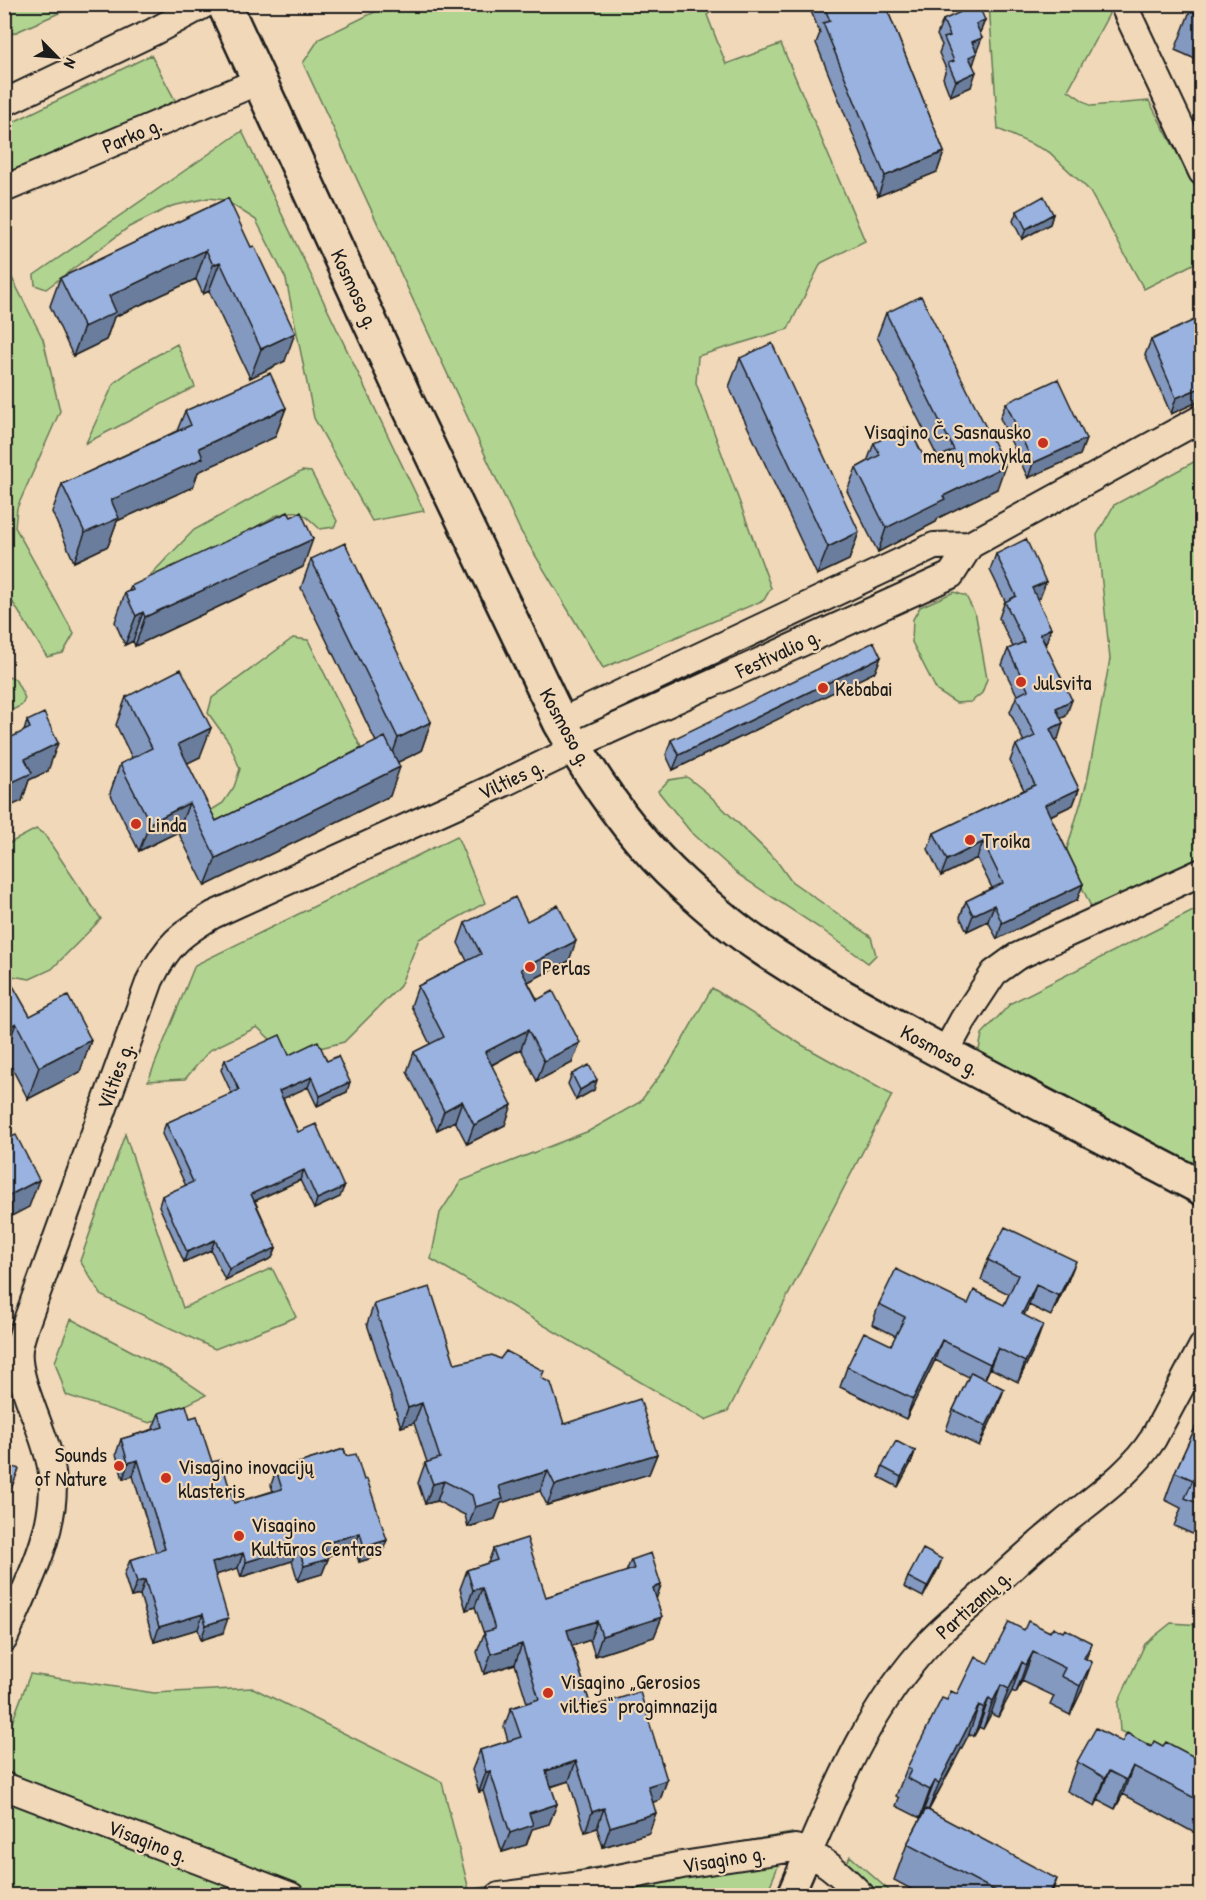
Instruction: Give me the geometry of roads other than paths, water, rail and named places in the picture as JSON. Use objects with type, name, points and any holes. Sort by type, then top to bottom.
[{"type":"main road","name":"Kosmoso g.","points":[[224,4],[405,398],[567,734],[624,818],[682,883],[731,925],[797,971],[945,1053],[1202,1188]]},
{"type":"street","points":[[4,103],[153,32],[205,4]]},
{"type":"street","points":[[1123,4],[1202,172]]},
{"type":"street","name":"Parko g.","points":[[4,189],[259,81]]},
{"type":"street","name":"Festivalio g.","points":[[567,734],[951,575],[970,545],[1202,418]]},
{"type":"street","name":"Vilties g.","points":[[4,1639],[42,1548],[52,1509],[53,1474],[47,1445],[23,1379],[19,1350],[24,1326],[150,980],[163,956],[182,934],[213,915],[558,757],[567,734]]},
{"type":"street","points":[[945,1053],[963,1020],[994,973],[1016,957],[1202,872]]},
{"type":"street","name":"Partizanų g.","points":[[790,1896],[866,1729],[908,1667],[932,1640],[1054,1531],[1128,1470],[1144,1453],[1202,1347]]},
{"type":"street","name":"Visagino g.","points":[[4,1786],[291,1896]]},
{"type":"street","name":"Visagino g.","points":[[499,1896],[589,1884],[682,1865],[795,1848],[809,1852]]},
{"type":"street","points":[[809,1852],[822,1859],[862,1896]]},
{"type":"place","name":"Visagino Č. Sasnausko menų mokykla","points":[[1043,443]]},
{"type":"place","name":"Julsvita","points":[[1021,682]]},
{"type":"place","name":"Kebabai","points":[[823,688]]},
{"type":"place","name":"Linda","points":[[136,824]]},
{"type":"place","name":"Troika","points":[[970,840]]},
{"type":"place","name":"Perlas","points":[[530,967]]},
{"type":"place","name":"Sounds of Nature","points":[[119,1466]]},
{"type":"place","name":"Visagino inovacijų klasteris","points":[[166,1478]]},
{"type":"place","name":"Visagino Kultūros Centras","points":[[239,1536]]},
{"type":"place","name":"Visagino „Gerosios vilties“ progimnazija","points":[[548,1693]]}]
